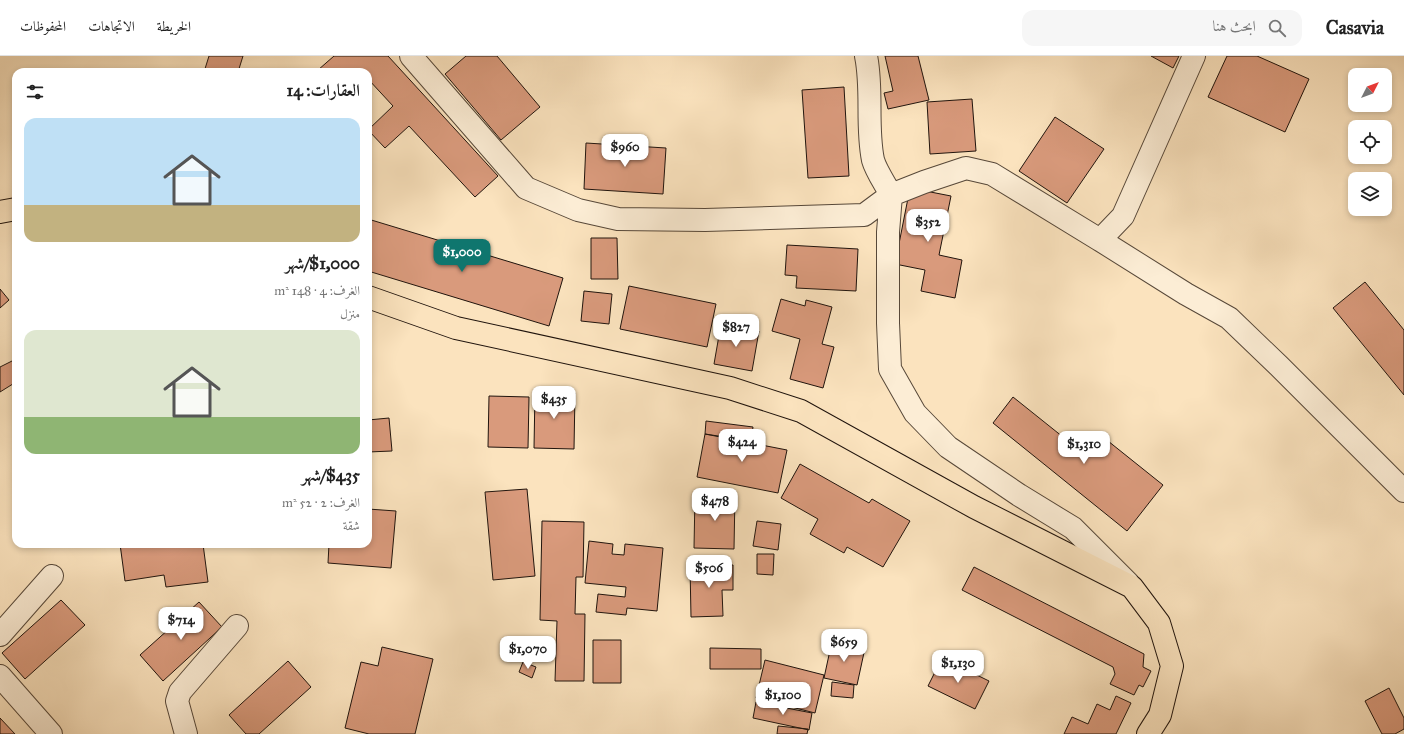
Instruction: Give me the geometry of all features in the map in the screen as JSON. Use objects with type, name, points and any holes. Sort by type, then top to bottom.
[{"type":"main road","points":[[0,212],[12,210]]},
{"type":"main road","points":[[372,297],[456,328],[730,388],[801,411],[974,507],[1132,587],[1159,624],[1172,666],[1160,715],[1148,734]]},
{"type":"street","points":[[411,56],[526,188],[578,210],[618,219],[705,220],[864,215],[891,196],[924,182],[966,168],[992,174],[1186,294],[1229,318],[1404,491]]},
{"type":"street","points":[[866,56],[868,68],[870,131],[874,161],[891,196],[888,232],[888,322],[890,369],[915,413],[948,446],[1019,495],[1073,528],[1132,587]]},
{"type":"street","points":[[1100,240],[1123,216],[1194,56]]},
{"type":"street","points":[[0,635],[52,576]]},
{"type":"street","points":[[186,734],[177,701],[180,692],[238,626]]},
{"type":"street","points":[[0,676],[51,734]]},
{"type":"building","points":[[209,56],[243,56],[239,68],[205,68]]},
{"type":"building","points":[[334,56],[388,56],[498,176],[475,197],[409,126],[385,148],[372,134],[372,126],[393,106],[372,83],[372,68],[320,68]]},
{"type":"building","points":[[466,56],[497,56],[540,107],[501,140],[445,74]]},
{"type":"building","points":[[885,56],[918,56],[929,100],[888,109],[884,93],[893,91]]},
{"type":"building","points":[[1151,56],[1179,56],[1173,68]]},
{"type":"building","points":[[1227,56],[1257,56],[1309,79],[1285,132],[1208,97]]},
{"type":"building","points":[[844,87],[849,176],[808,178],[802,90]]},
{"type":"building","points":[[972,99],[976,151],[930,154],[927,102]]},
{"type":"building","points":[[1055,117],[1104,149],[1067,203],[1019,171]]},
{"type":"building","points":[[586,143],[666,148],[663,194],[584,189]]},
{"type":"building","points":[[910,188],[951,196],[939,255],[962,260],[955,298],[921,291],[925,270],[895,264]]},
{"type":"building","points":[[372,220],[563,278],[549,326],[372,272]]},
{"type":"building","points":[[591,238],[617,238],[618,279],[591,279]]},
{"type":"building","points":[[787,245],[858,249],[856,291],[796,288],[797,276],[785,275]]},
{"type":"building","points":[[1365,282],[1404,330],[1404,395],[1333,308]]},
{"type":"building","points":[[629,286],[716,304],[707,347],[620,329]]},
{"type":"building","points":[[0,289],[9,300],[0,308]]},
{"type":"building","points":[[584,291],[612,294],[609,324],[581,321]]},
{"type":"building","points":[[781,299],[805,306],[806,300],[832,307],[822,344],[834,347],[823,388],[790,379],[800,339],[772,331]]},
{"type":"building","points":[[721,324],[759,331],[752,371],[714,364]]},
{"type":"building","points":[[12,361],[12,384],[0,392],[0,367]]},
{"type":"building","points":[[535,392],[575,393],[574,449],[534,448]]},
{"type":"building","points":[[489,396],[529,397],[528,448],[488,447]]},
{"type":"building","points":[[1013,397],[1083,453],[1098,433],[1163,485],[1127,531],[993,423]]},
{"type":"building","points":[[389,418],[392,451],[372,452],[372,420]]},
{"type":"building","points":[[706,421],[753,427],[751,441],[705,434]]},
{"type":"building","points":[[705,434],[787,450],[778,493],[697,477]]},
{"type":"building","points":[[800,464],[869,503],[872,499],[910,521],[883,567],[847,547],[844,553],[810,534],[818,519],[781,498]]},
{"type":"building","points":[[527,489],[535,576],[493,580],[485,492]]},
{"type":"building","points":[[695,495],[735,495],[734,549],[694,548]]},
{"type":"building","points":[[372,509],[396,511],[391,568],[328,563],[329,548],[372,548]]},
{"type":"building","points":[[542,521],[584,522],[583,577],[576,577],[575,614],[585,614],[584,681],[555,681],[557,621],[540,620]]},
{"type":"building","points":[[757,521],[781,524],[778,550],[753,546]]},
{"type":"building","points":[[589,541],[613,544],[612,554],[624,555],[625,544],[663,548],[657,611],[627,608],[626,615],[596,612],[598,594],[625,597],[626,587],[585,583]]},
{"type":"building","points":[[121,548],[204,548],[208,582],[166,587],[164,575],[125,581]]},
{"type":"building","points":[[757,554],[774,554],[773,575],[757,574]]},
{"type":"building","points":[[733,565],[733,590],[722,590],[723,616],[691,617],[690,566]]},
{"type":"building","points":[[974,567],[1144,654],[1143,667],[1151,671],[1143,687],[1139,685],[1134,695],[1110,684],[1115,674],[1113,667],[962,590]]},
{"type":"building","points":[[61,600],[85,625],[25,679],[2,653]]},
{"type":"building","points":[[199,602],[222,627],[163,681],[140,655]]},
{"type":"building","points":[[593,640],[621,640],[621,683],[593,683]]},
{"type":"building","points":[[832,641],[865,648],[857,685],[824,678]]},
{"type":"building","points":[[382,647],[433,659],[415,734],[369,734],[345,728],[361,662],[378,666]]},
{"type":"building","points":[[710,648],[761,649],[761,669],[710,669]]},
{"type":"building","points":[[942,658],[989,681],[975,709],[928,686]]},
{"type":"building","points":[[765,660],[824,675],[815,713],[756,698]]},
{"type":"building","points":[[288,661],[311,687],[259,734],[246,734],[229,715]]},
{"type":"building","points":[[523,662],[536,667],[532,678],[519,672]]},
{"type":"building","points":[[832,682],[854,685],[853,698],[831,696]]},
{"type":"building","points":[[1389,688],[1404,718],[1404,729],[1395,734],[1382,734],[1365,701]]},
{"type":"building","points":[[1116,696],[1131,703],[1116,734],[1064,734],[1072,717],[1088,724],[1097,704],[1110,710]]},
{"type":"building","points":[[756,702],[812,713],[809,730],[753,718]]},
{"type":"building","points":[[0,718],[15,734],[0,734]]},
{"type":"building","points":[[778,726],[808,729],[807,734],[777,734]]}]
